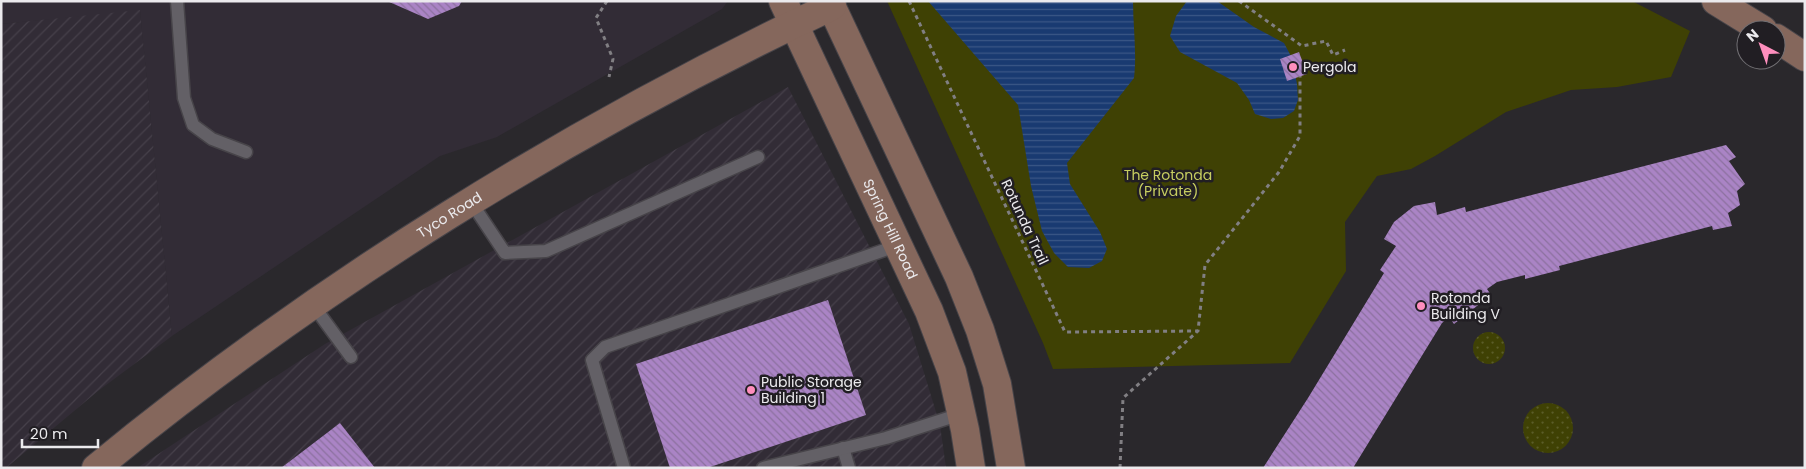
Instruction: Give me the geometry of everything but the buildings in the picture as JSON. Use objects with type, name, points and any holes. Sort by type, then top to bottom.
[{"type":"main road","points":[[1716,1],[1747,20]]},
{"type":"main road","points":[[830,3],[959,277],[980,330],[997,384],[1011,468]]},
{"type":"main road","name":"Tyco Road","points":[[109,461],[254,346],[470,202],[544,158],[734,53],[788,12],[830,3]]},
{"type":"main road","name":"Spring Hill Road","points":[[788,12],[929,311],[952,372],[971,468]]},
{"type":"main road","points":[[1786,45],[1805,57]]},
{"type":"lane","points":[[177,1],[184,98],[193,125],[212,140],[246,152]]},
{"type":"lane","points":[[470,202],[505,253],[546,252],[758,157]]},
{"type":"lane","points":[[624,468],[592,360],[605,347],[899,245]]},
{"type":"lane","points":[[313,305],[351,357]]},
{"type":"lane","points":[[763,468],[886,438],[961,414]]},
{"type":"lane","points":[[842,448],[849,468]]},
{"type":"path","points":[[607,1],[596,18],[613,59],[609,77]]},
{"type":"path","name":"Rotunda Trail","points":[[909,1],[1065,332],[1198,330]]},
{"type":"path","points":[[1240,1],[1302,46],[1326,41],[1333,56],[1345,50]]},
{"type":"path","points":[[1120,468],[1123,398],[1198,330],[1205,265],[1279,172],[1300,136],[1300,76]]},
{"type":"shaded area","points":[[1,1],[728,1],[722,9],[497,137],[440,156],[172,336],[140,11],[1,24]]},
{"type":"shaded area","points":[[140,10],[172,336],[98,391],[6,468],[1,468],[1,24]]},
{"type":"shaded area","points":[[788,87],[909,324],[940,425],[946,468],[137,468],[325,344]]},
{"type":"green space","name":"The Rotonda (Private)","points":[[887,1],[1632,1],[1690,31],[1671,77],[1617,87],[1571,90],[1506,112],[1411,169],[1377,176],[1345,222],[1346,271],[1290,363],[1053,369],[1043,343]]},
{"type":"green space","points":[[1489,332],[1495,333],[1500,337],[1504,342],[1504,354],[1500,359],[1495,363],[1489,364],[1483,363],[1478,359],[1474,354],[1473,348],[1474,342],[1478,337],[1483,333]]},
{"type":"green space","points":[[1548,403],[1562,407],[1569,414],[1573,428],[1569,442],[1562,449],[1548,453],[1534,449],[1527,442],[1523,428],[1527,414],[1534,407]]},
{"type":"water","points":[[928,1],[1133,1],[1134,78],[1067,163],[1070,184],[1100,232],[1107,249],[1102,261],[1089,268],[1068,267],[1054,253],[1042,231],[1031,186],[1018,105]]},
{"type":"water","points":[[1187,1],[1217,1],[1254,27],[1284,43],[1292,58],[1297,84],[1298,100],[1294,111],[1283,118],[1271,119],[1255,114],[1249,100],[1237,83],[1180,52],[1170,36],[1176,16]]},
{"type":"place","name":"Pergola","points":[[1293,67]]},
{"type":"place","name":"Rotonda Building V","points":[[1421,306]]},
{"type":"place","name":"Public Storage Building 1","points":[[751,390]]}]
